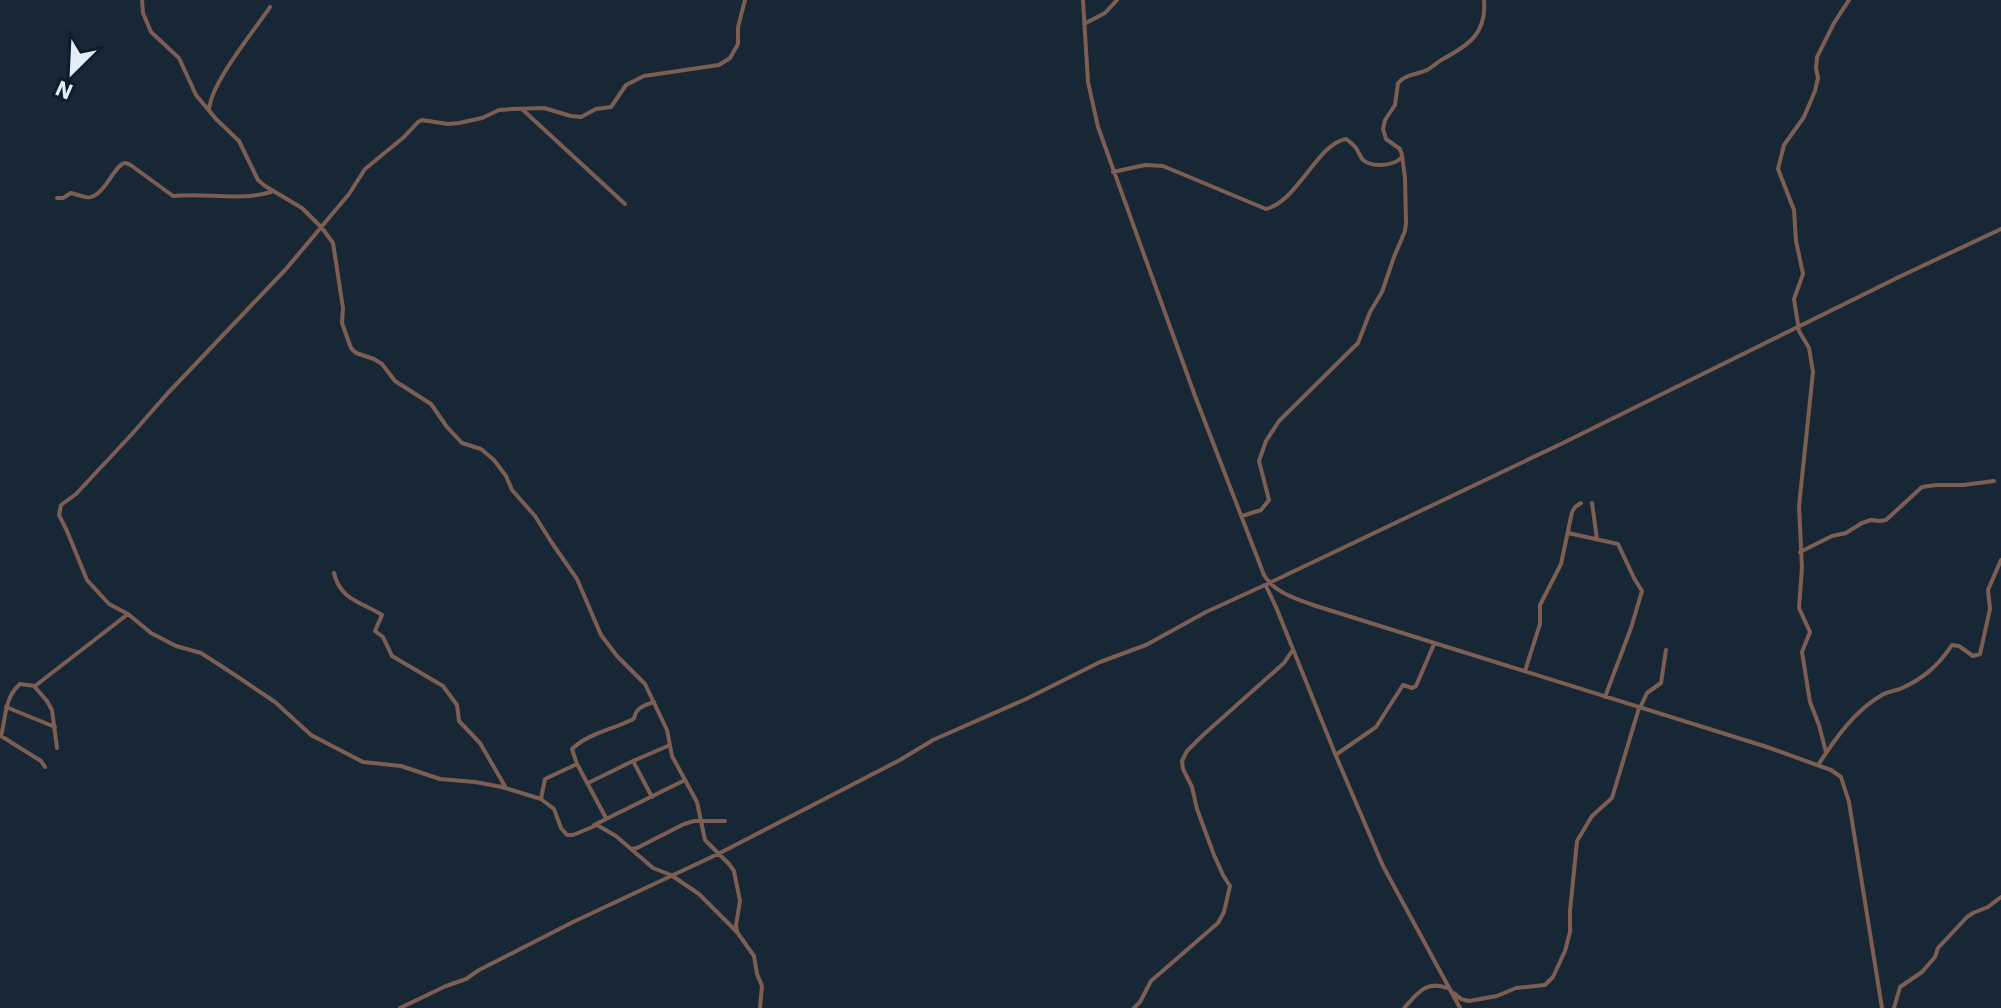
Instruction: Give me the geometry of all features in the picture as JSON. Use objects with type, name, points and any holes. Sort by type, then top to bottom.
[{"type":"street","points":[[142,0],[147,27],[179,58],[192,89],[239,141],[258,180],[293,202],[322,228],[335,249],[343,308],[342,323],[351,348],[382,364],[395,381],[431,404],[462,443],[481,449],[494,460],[577,579],[601,635],[645,684],[667,730],[672,756],[697,802],[705,840],[735,874],[740,901],[737,932]]},
{"type":"street","points":[[685,780],[577,834],[567,835],[554,809],[541,799],[506,788],[440,779],[401,766],[357,760],[311,735],[275,702],[205,655],[176,646],[151,633],[128,614],[109,604],[87,580],[60,519],[59,510],[322,228],[365,169],[418,122],[459,123],[499,110],[521,108],[544,108],[581,117],[596,109],[613,106],[626,85],[644,76],[724,63],[739,41],[738,27],[745,0]]},
{"type":"street","points":[[1083,0],[1092,106],[1195,396],[1267,584],[1383,866],[1460,1008]]},
{"type":"street","points":[[1084,24],[1105,13],[1117,0]]},
{"type":"street","points":[[1242,516],[1261,510],[1269,500],[1259,461],[1273,428],[1358,343],[1382,292],[1406,228],[1402,155],[1400,149],[1386,139],[1383,129],[1395,105],[1398,83],[1469,43],[1479,31],[1485,9],[1484,0]]},
{"type":"street","points":[[1826,752],[1809,696],[1802,652],[1810,632],[1799,608],[1802,568],[1799,494],[1814,379],[1809,348],[1799,333],[1794,296],[1802,279],[1803,268],[1796,241],[1793,205],[1781,178],[1779,164],[1784,145],[1804,117],[1815,91],[1817,57],[1849,0]]},
{"type":"street","points":[[209,111],[210,100],[219,81],[270,7]]},
{"type":"street","points":[[521,108],[625,204]]},
{"type":"street","points":[[1113,172],[1150,164],[1163,166],[1269,208],[1284,198],[1327,150],[1341,139],[1351,142],[1367,162],[1389,165],[1398,162],[1402,155]]},
{"type":"street","points":[[57,198],[71,193],[93,197],[125,163],[173,196],[255,196],[273,191]]},
{"type":"street","points":[[400,1008],[466,979],[524,947],[718,854],[933,740],[1100,662],[1146,645],[1206,612],[1563,443],[2001,229]]},
{"type":"street","points":[[1800,552],[1862,523],[1886,520],[1922,487],[1994,481]]},
{"type":"street","points":[[1525,671],[1540,624],[1540,605],[1559,570],[1572,512],[1581,503]]},
{"type":"street","points":[[1592,503],[1597,539]]},
{"type":"street","points":[[1568,533],[1614,541],[1620,546],[1642,591],[1605,697]]},
{"type":"street","points":[[1818,765],[1842,731],[1864,708],[1882,695],[1930,672],[1952,645],[1962,647],[1973,656],[1980,654],[1990,609],[1988,590],[2001,560]]},
{"type":"street","points":[[334,573],[345,594],[382,615],[375,631],[383,637],[392,656],[440,683],[447,691],[457,705],[457,718],[485,750],[506,788]]},
{"type":"street","points":[[1267,584],[1304,602],[1767,747],[1831,770],[1841,777],[1846,789],[1882,1008]]},
{"type":"street","points":[[45,767],[41,761],[1,736],[4,706],[17,686],[34,686],[128,614]]},
{"type":"street","points":[[1336,756],[1376,727],[1403,685],[1416,686],[1435,643]]},
{"type":"street","points":[[1134,1008],[1151,981],[1218,923],[1230,892],[1197,809],[1192,787],[1182,766],[1183,758],[1202,736],[1284,663],[1293,648]]},
{"type":"street","points":[[1404,1008],[1430,985],[1439,985],[1469,1001],[1497,996],[1516,988],[1545,985],[1553,977],[1570,932],[1577,841],[1592,816],[1613,795],[1640,708],[1647,693],[1661,683],[1666,650]]},
{"type":"street","points":[[34,686],[50,706],[57,748]]},
{"type":"street","points":[[606,818],[577,764],[573,747],[634,719],[638,710],[654,702]]},
{"type":"street","points":[[4,706],[55,727]]},
{"type":"street","points":[[588,783],[670,745]]},
{"type":"street","points":[[633,761],[652,797]]},
{"type":"street","points":[[541,799],[545,779],[577,764]]},
{"type":"street","points":[[631,849],[684,824],[725,821]]},
{"type":"street","points":[[594,825],[607,829],[653,868],[671,875],[704,898],[737,932],[755,959],[762,986],[760,1008]]},
{"type":"street","points":[[1894,1008],[1900,987],[1922,972],[1935,957],[1938,948],[1967,917],[2001,897]]}]
